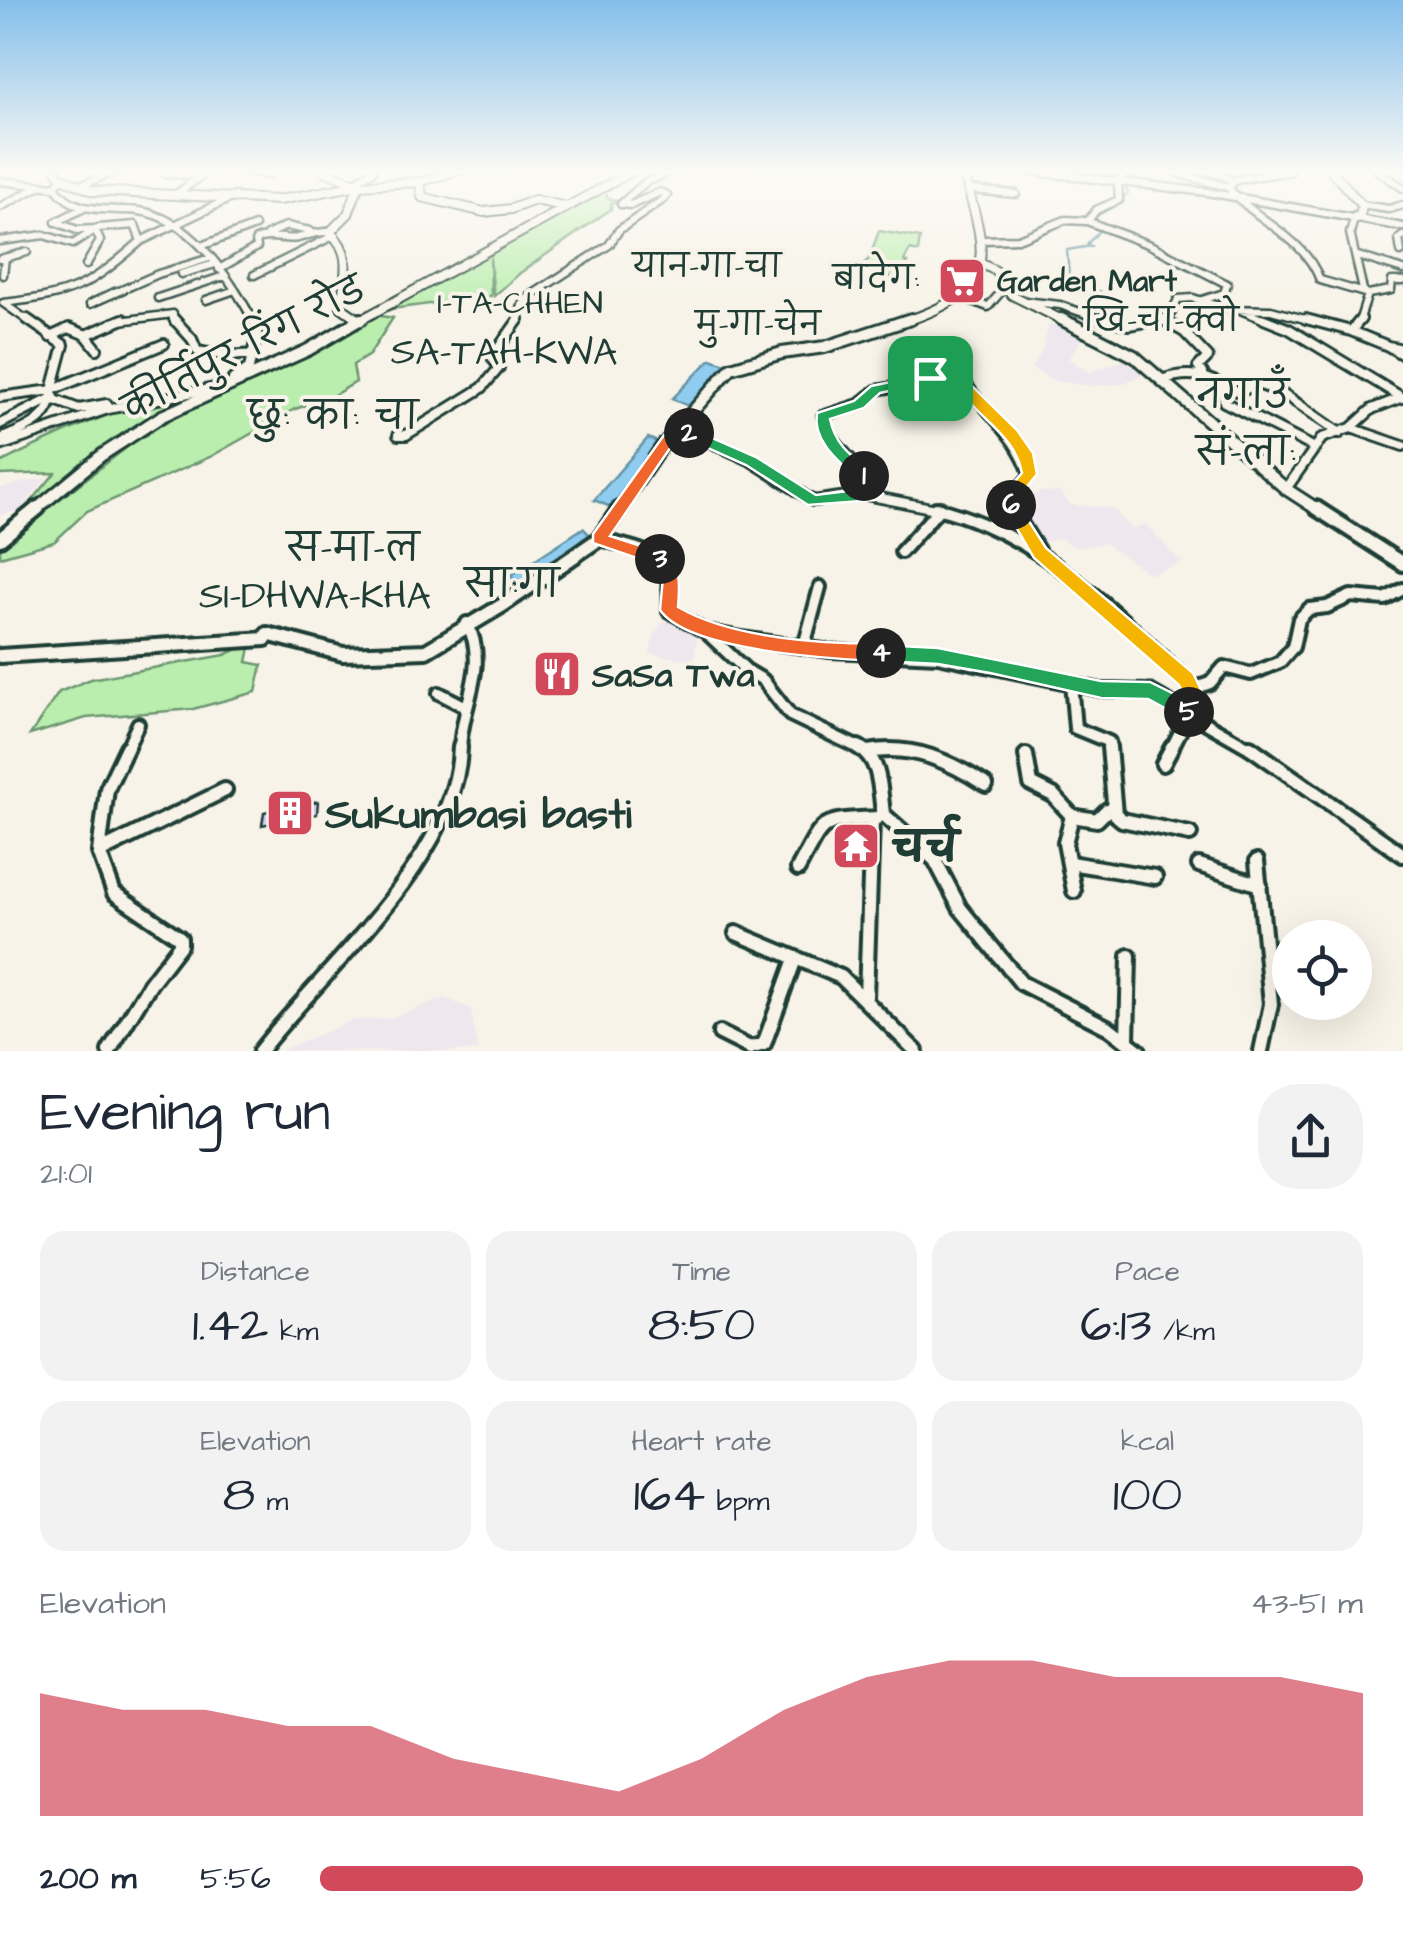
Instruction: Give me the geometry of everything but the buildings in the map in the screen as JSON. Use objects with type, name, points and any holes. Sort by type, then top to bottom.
[{"type":"street","points":[[60,220],[56,222],[78,230],[136,225],[141,241]]},
{"type":"street","points":[[0,397],[54,395],[79,409],[184,389],[234,384],[233,379],[249,368],[258,330],[235,290],[201,246],[163,220]]},
{"type":"street","points":[[1,302],[50,298],[94,281],[141,241],[189,220]]},
{"type":"street","points":[[254,276],[331,234],[343,220]]},
{"type":"street","name":"कीर्तिपुर रिंग रोड","points":[[0,539],[102,455],[162,416],[361,321],[441,273],[543,220]]},
{"type":"street","points":[[398,435],[406,435],[482,388],[498,368],[492,357],[519,321],[525,301],[609,246],[618,230],[633,220]]},
{"type":"street","points":[[0,656],[265,639],[266,634],[343,654],[426,651],[503,605],[599,538],[677,428],[738,364],[825,347],[930,313],[959,296],[982,264],[984,240],[979,220]]},
{"type":"street","points":[[984,240],[1024,238],[1044,225],[1065,220]]},
{"type":"street","points":[[1066,220],[1088,221],[1166,250],[1228,284],[1224,293],[1202,300]]},
{"type":"street","points":[[1265,220],[1303,248],[1317,266],[1320,280],[1366,292],[1390,290],[1394,280],[1403,282]]},
{"type":"street","points":[[1351,331],[1362,319],[1366,292],[1350,234],[1355,220]]},
{"type":"street","points":[[1374,220],[1403,227]]},
{"type":"street","points":[[201,246],[255,226]]},
{"type":"street","points":[[0,241],[44,235],[72,244],[95,229]]},
{"type":"street","points":[[86,265],[98,248],[100,236],[95,229]]},
{"type":"street","points":[[158,298],[257,248],[256,240],[264,236],[297,238],[310,231],[331,234],[344,245],[341,307],[361,321]]},
{"type":"street","points":[[1400,252],[1398,239],[1403,236]]},
{"type":"street","points":[[3,275],[3,259],[27,252]]},
{"type":"street","points":[[1358,256],[1403,270]]},
{"type":"street","points":[[982,264],[996,271],[1012,295],[1110,341],[1164,378],[1286,489],[1403,564]]},
{"type":"street","points":[[181,274],[217,267]]},
{"type":"street","points":[[117,291],[217,267]]},
{"type":"street","points":[[959,296],[988,307],[1006,286]]},
{"type":"street","points":[[206,300],[235,290]]},
{"type":"street","points":[[1024,301],[1042,300],[1091,318],[1139,327],[1163,320],[1173,312],[1180,298],[1238,309],[1289,329],[1403,398]]},
{"type":"street","points":[[0,442],[50,412],[64,346],[1,302]]},
{"type":"street","points":[[1238,309],[1271,310],[1351,331],[1403,352]]},
{"type":"street","points":[[86,335],[116,320],[173,314],[174,324],[192,339],[196,351],[252,354]]},
{"type":"street","points":[[1163,320],[1184,332],[1208,357],[1198,367],[1203,373],[1240,392],[1257,384],[1281,392],[1340,434]]},
{"type":"street","points":[[50,338],[68,328],[86,335],[97,349]]},
{"type":"street","points":[[0,424],[164,344]]},
{"type":"street","points":[[875,494],[860,471],[838,454],[825,433],[822,416],[859,404],[876,390],[918,383],[958,369],[964,386],[1012,433],[1026,453],[1030,474],[1010,497],[1011,506],[1040,553]]},
{"type":"street","points":[[1164,378],[1185,372],[1203,373]]},
{"type":"street","points":[[1224,386],[1224,402],[1315,448]]},
{"type":"street","points":[[0,442],[184,389]]},
{"type":"street","points":[[1286,489],[1322,438],[1340,434],[1372,409],[1403,398]]},
{"type":"street","points":[[677,428],[751,461],[814,501],[875,494],[940,508],[1040,553],[1145,640],[1193,689]]},
{"type":"street","points":[[1351,428],[1403,446]]},
{"type":"street","points":[[901,552],[940,508]]},
{"type":"street","points":[[599,538],[662,560],[672,576],[669,610],[704,631],[746,670],[763,680],[790,715],[868,752],[877,771],[878,817],[866,997]]},
{"type":"street","points":[[804,646],[820,587]]},
{"type":"street","points":[[1193,689],[1210,683],[1224,667],[1251,674],[1280,662],[1294,647],[1299,620],[1309,609],[1327,608],[1351,596],[1385,599],[1403,589]]},
{"type":"street","points":[[260,1051],[294,1003],[369,926],[425,844],[455,790],[461,766],[460,733],[480,653],[468,623]]},
{"type":"street","points":[[704,631],[830,651],[938,656],[1118,692],[1150,690],[1270,760],[1402,856]]},
{"type":"street","points":[[1072,683],[1075,728],[1109,742],[1114,810],[1122,820],[1190,834]]},
{"type":"street","points":[[1163,764],[1189,712],[1193,689]]},
{"type":"street","points":[[439,693],[466,706]]},
{"type":"street","points":[[110,1051],[150,984],[176,955],[180,938],[114,894],[99,852],[107,789],[138,724]]},
{"type":"street","points":[[868,752],[883,747],[922,754],[966,771],[986,785]]},
{"type":"street","points":[[1026,755],[1030,784],[1053,795],[1072,816],[1098,820],[1107,810],[1114,810]]},
{"type":"street","points":[[99,852],[225,790]]},
{"type":"street","points":[[1072,816],[1065,839],[1074,891]]},
{"type":"street","points":[[798,869],[821,825],[832,820],[878,817],[936,860],[960,908],[1021,983],[1133,1046]]},
{"type":"street","points":[[1257,861],[1271,1004],[1261,1051]]},
{"type":"street","points":[[1070,863],[1155,877]]},
{"type":"street","points":[[1199,865],[1260,885]]},
{"type":"street","points":[[736,933],[847,980],[866,997],[898,1039],[916,1051]]},
{"type":"street","points":[[1130,956],[1133,1046]]},
{"type":"street","points":[[720,1033],[750,1048],[764,1044],[795,959]]},
{"type":"shaded area","points":[[1049,325],[1066,326],[1085,334],[1069,359],[1090,372],[1131,358],[1150,371],[1123,384],[1089,386],[1055,381],[1031,368],[1041,354]]},
{"type":"shaded area","points":[[48,477],[20,510],[0,515],[0,488]]},
{"type":"shaded area","points":[[1039,492],[1060,492],[1071,505],[1113,508],[1131,529],[1145,524],[1182,563],[1150,574],[1103,543],[1076,548],[1060,538],[1038,544],[1026,529],[1018,501]]},
{"type":"shaded area","points":[[665,620],[697,633],[694,660],[650,654],[654,634]]},
{"type":"shaded area","points":[[445,998],[471,1009],[478,1051],[280,1051],[354,1020],[387,1019]]},
{"type":"green space","points":[[550,220],[595,220],[494,296],[490,258],[491,296],[376,311],[409,288],[490,250],[491,255],[493,249]]},
{"type":"green space","points":[[879,231],[920,238],[918,252],[910,250],[904,261],[908,263],[894,279],[872,269],[857,269],[869,259]]},
{"type":"green space","points":[[370,314],[393,318],[369,355],[353,365],[356,382],[327,399],[295,409],[210,457],[87,511],[54,542],[0,557],[0,545],[165,418],[262,378]]},
{"type":"green space","points":[[210,391],[176,402],[30,509],[27,507],[55,473],[0,475],[0,463],[76,427],[128,408]]},
{"type":"green space","points":[[251,643],[247,662],[262,665],[256,692],[193,709],[86,718],[30,735],[59,692],[91,679],[225,655]]},
{"type":"water","points":[[711,359],[729,365],[691,407],[672,399]]},
{"type":"water","points":[[648,438],[660,443],[615,509],[594,500]]},
{"type":"water","points":[[583,528],[593,538],[521,586],[510,576]]},
{"type":"waterway","points":[[1076,320],[1078,311],[1101,292],[1069,278],[1067,250],[1091,246],[1087,244],[1101,229]]},
{"type":"place","name":"Garden Mart","points":[[962,281]]},
{"type":"place","name":"SaSa Twa","points":[[557,674]]},
{"type":"place","name":"Sukumbasi basti","points":[[290,813]]},
{"type":"place","name":"चर्च","points":[[856,846]]},
{"type":"district","name":"यान-गा-चा","points":[[707,266]]},
{"type":"district","name":"बादेग:","points":[[876,278]]},
{"type":"district","name":"I-TA-CHHEN","points":[[520,302]]},
{"type":"district","name":"खि-चा-क्वो","points":[[1161,320]]},
{"type":"district","name":"मु-गा-चेन","points":[[758,324]]},
{"type":"district","name":"SA-TAH-KWA","points":[[504,351]]},
{"type":"district","name":"नगाउँ","points":[[1243,394]]},
{"type":"district","name":"छु: का: चा","points":[[333,415]]},
{"type":"district","name":"सं-ला:","points":[[1246,451]]},
{"type":"district","name":"स-मा-ल","points":[[353,547]]},
{"type":"district","name":"सा:गा","points":[[512,583]]},
{"type":"district","name":"SI-DHWA-KHA","points":[[315,595]]},
{"type":"route","points":[[958,369],[964,386],[1012,433],[1026,453],[1030,474],[1010,497],[1011,506],[1040,553],[1186,679],[1194,696],[1189,712],[1150,690],[1101,690],[938,656],[830,651],[704,631],[669,610],[672,576],[658,556],[599,538],[677,428],[751,461],[800,496],[814,501],[875,494],[860,471],[838,454],[825,433],[822,416],[859,404],[876,390],[930,378],[958,369]]}]
